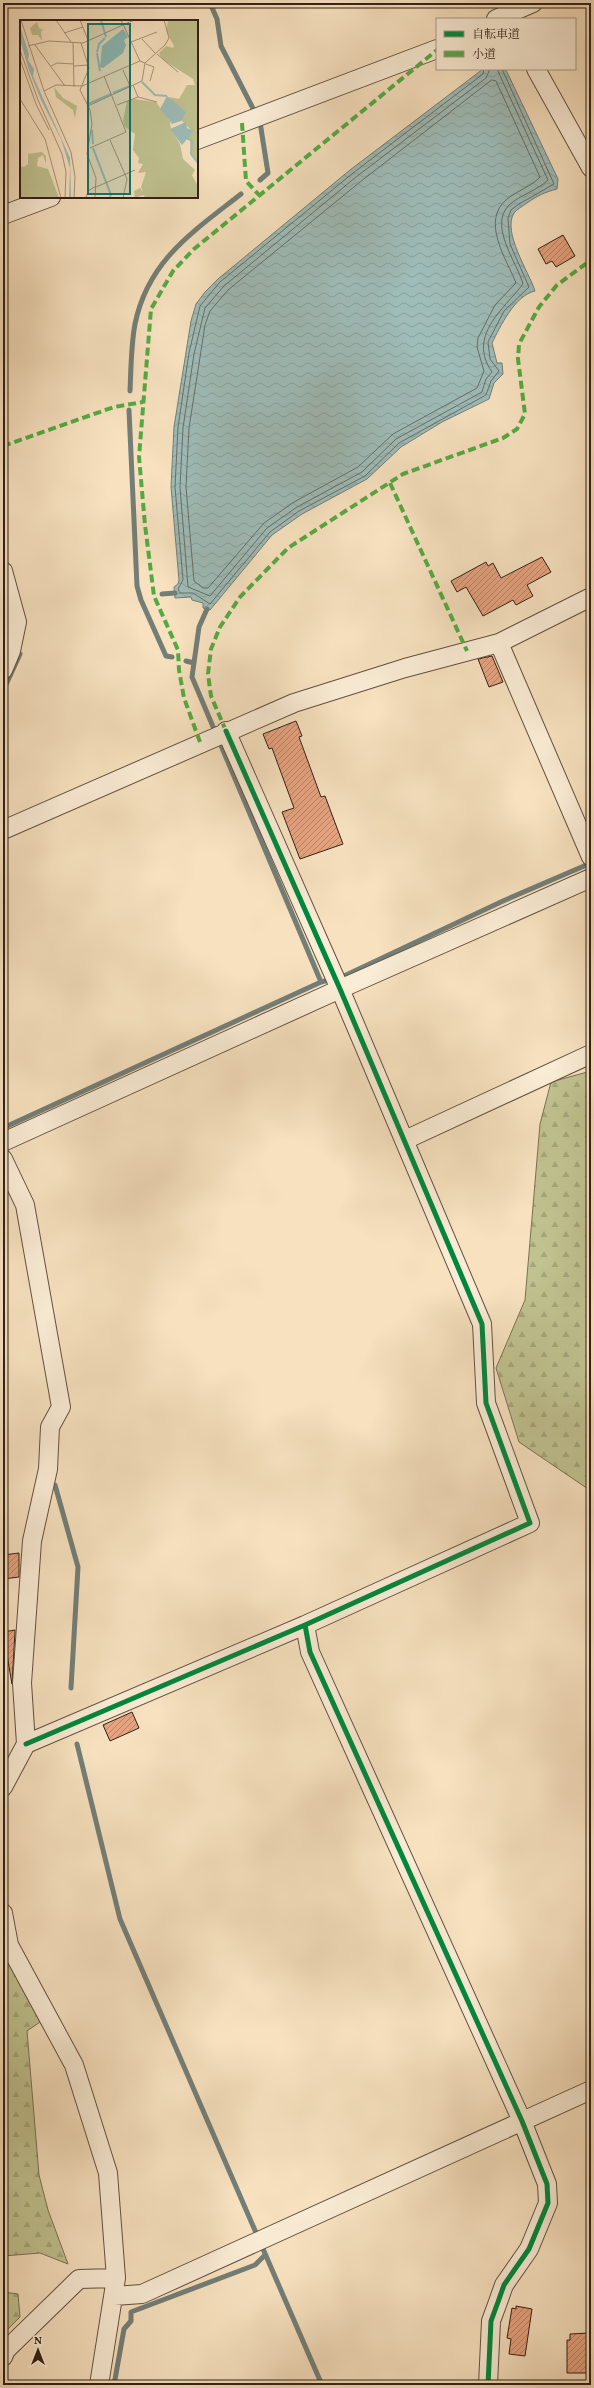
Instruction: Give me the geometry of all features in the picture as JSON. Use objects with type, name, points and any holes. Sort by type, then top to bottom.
[{"type":"street","points":[[497,15],[533,3]]},
{"type":"street","points":[[198,140],[436,49]]},
{"type":"street","points":[[537,70],[591,168]]},
{"type":"street","points":[[3,215],[48,198]]},
{"type":"street","points":[[3,574],[17,622],[11,651],[3,670]]},
{"type":"street","points":[[3,830],[226,731],[302,700],[405,668],[499,643],[591,597]]},
{"type":"street","points":[[499,643],[591,857]]},
{"type":"street","points":[[26,1744],[306,1625],[530,1523],[486,1403],[482,1324],[340,989],[226,731]]},
{"type":"street","points":[[3,1142],[340,989],[591,878]]},
{"type":"street","points":[[405,1140],[591,1054]]},
{"type":"street","points":[[3,1160],[25,1205],[61,1407],[50,1427],[48,1469],[32,1541],[22,1683],[26,1744],[3,1787]]},
{"type":"street","points":[[306,1625],[310,1652],[522,2121],[547,2184],[548,2203],[529,2249],[504,2285],[491,2321],[488,2385]]},
{"type":"street","points":[[3,1913],[9,1945],[74,2065],[108,2173],[116,2278],[99,2385]]},
{"type":"street","points":[[114,2296],[142,2294],[591,2090]]},
{"type":"street","points":[[3,2357],[6,2350],[79,2279],[116,2278]]},
{"type":"green space","points":[[591,1071],[591,1491],[519,1442],[496,1368],[525,1300],[540,1124],[551,1082]]},
{"type":"green space","points":[[3,1940],[40,2022],[27,2031],[39,2175],[48,2210],[68,2264],[40,2253],[3,2256]]},
{"type":"green space","points":[[3,2292],[18,2294],[20,2317],[3,2334]]},
{"type":"water","points":[[482,70],[506,70],[558,179],[557,189],[534,198],[514,213],[511,221],[511,231],[514,241],[535,291],[521,299],[509,312],[492,343],[497,363],[502,363],[503,374],[494,383],[489,399],[442,422],[401,447],[367,479],[302,514],[272,535],[210,610],[203,608],[203,603],[192,600],[191,597],[175,598],[174,587],[178,584],[179,580],[171,487],[174,427],[191,321],[196,304],[218,279],[350,170]]},
{"type":"building","points":[[563,235],[575,256],[556,267],[552,261],[546,264],[538,249]]},
{"type":"building","points":[[542,557],[551,572],[527,585],[533,596],[516,605],[513,600],[483,616],[466,587],[457,592],[451,581],[486,562],[488,566],[493,563],[501,578]]},
{"type":"building","points":[[492,656],[503,682],[489,687],[478,659]]},
{"type":"building","points":[[296,721],[302,736],[299,737],[321,797],[325,796],[343,844],[300,859],[282,812],[294,808],[272,748],[269,749],[263,734]]},
{"type":"building","points":[[19,1553],[19,1577],[3,1579],[3,1555]]},
{"type":"building","points":[[15,1630],[15,1632],[12,1684],[3,1632]]},
{"type":"building","points":[[132,1712],[139,1728],[110,1741],[103,1725]]},
{"type":"building","points":[[516,2306],[532,2309],[525,2356],[509,2354],[511,2339],[507,2338],[512,2308],[516,2309]]},
{"type":"building","points":[[589,2333],[589,2373],[567,2373],[567,2340],[570,2340],[570,2334]]},
{"type":"waterway","points":[[210,3],[217,19],[221,46],[260,122],[268,173],[260,180]]},
{"type":"waterway","points":[[130,391],[135,324],[141,302],[150,282],[162,264],[175,249],[206,221],[241,194]]},
{"type":"waterway","points":[[129,410],[137,586],[141,600],[166,656],[172,657]]},
{"type":"waterway","points":[[162,594],[175,593]]},
{"type":"waterway","points":[[3,1128],[321,982],[192,677],[199,627],[207,609]]},
{"type":"waterway","points":[[3,691],[20,654]]},
{"type":"waterway","points":[[186,661],[194,663]]},
{"type":"waterway","points":[[321,982],[344,976],[503,901],[591,863]]},
{"type":"waterway","points":[[55,1485],[78,1567],[71,1688]]},
{"type":"waterway","points":[[77,1744],[120,1919],[322,2385]]},
{"type":"waterway","points":[[114,2385],[124,2329],[131,2321],[131,2312],[255,2265],[265,2255]]},
{"type":"marked path","points":[[200,742],[184,698],[179,670],[178,650],[154,596],[145,525],[139,457],[151,309],[173,271],[194,249],[436,51]]},
{"type":"marked path","points":[[242,123],[246,181],[259,195]]},
{"type":"marked path","points":[[226,731],[211,696],[208,674],[211,649],[220,627],[240,597],[288,548],[403,474],[503,438],[517,429],[525,414],[518,359],[519,344],[539,307],[557,285],[591,260]]},
{"type":"marked path","points":[[3,446],[114,407],[143,402]]},
{"type":"marked path","points":[[390,483],[467,651]]},
{"type":"cycle path","points":[[26,1744],[305,1625],[530,1523],[486,1403],[482,1324],[340,989],[226,731]]},
{"type":"cycle path","points":[[305,1625],[310,1652],[522,2121],[547,2184],[548,2203],[529,2249],[504,2285],[491,2321],[488,2385]]}]
